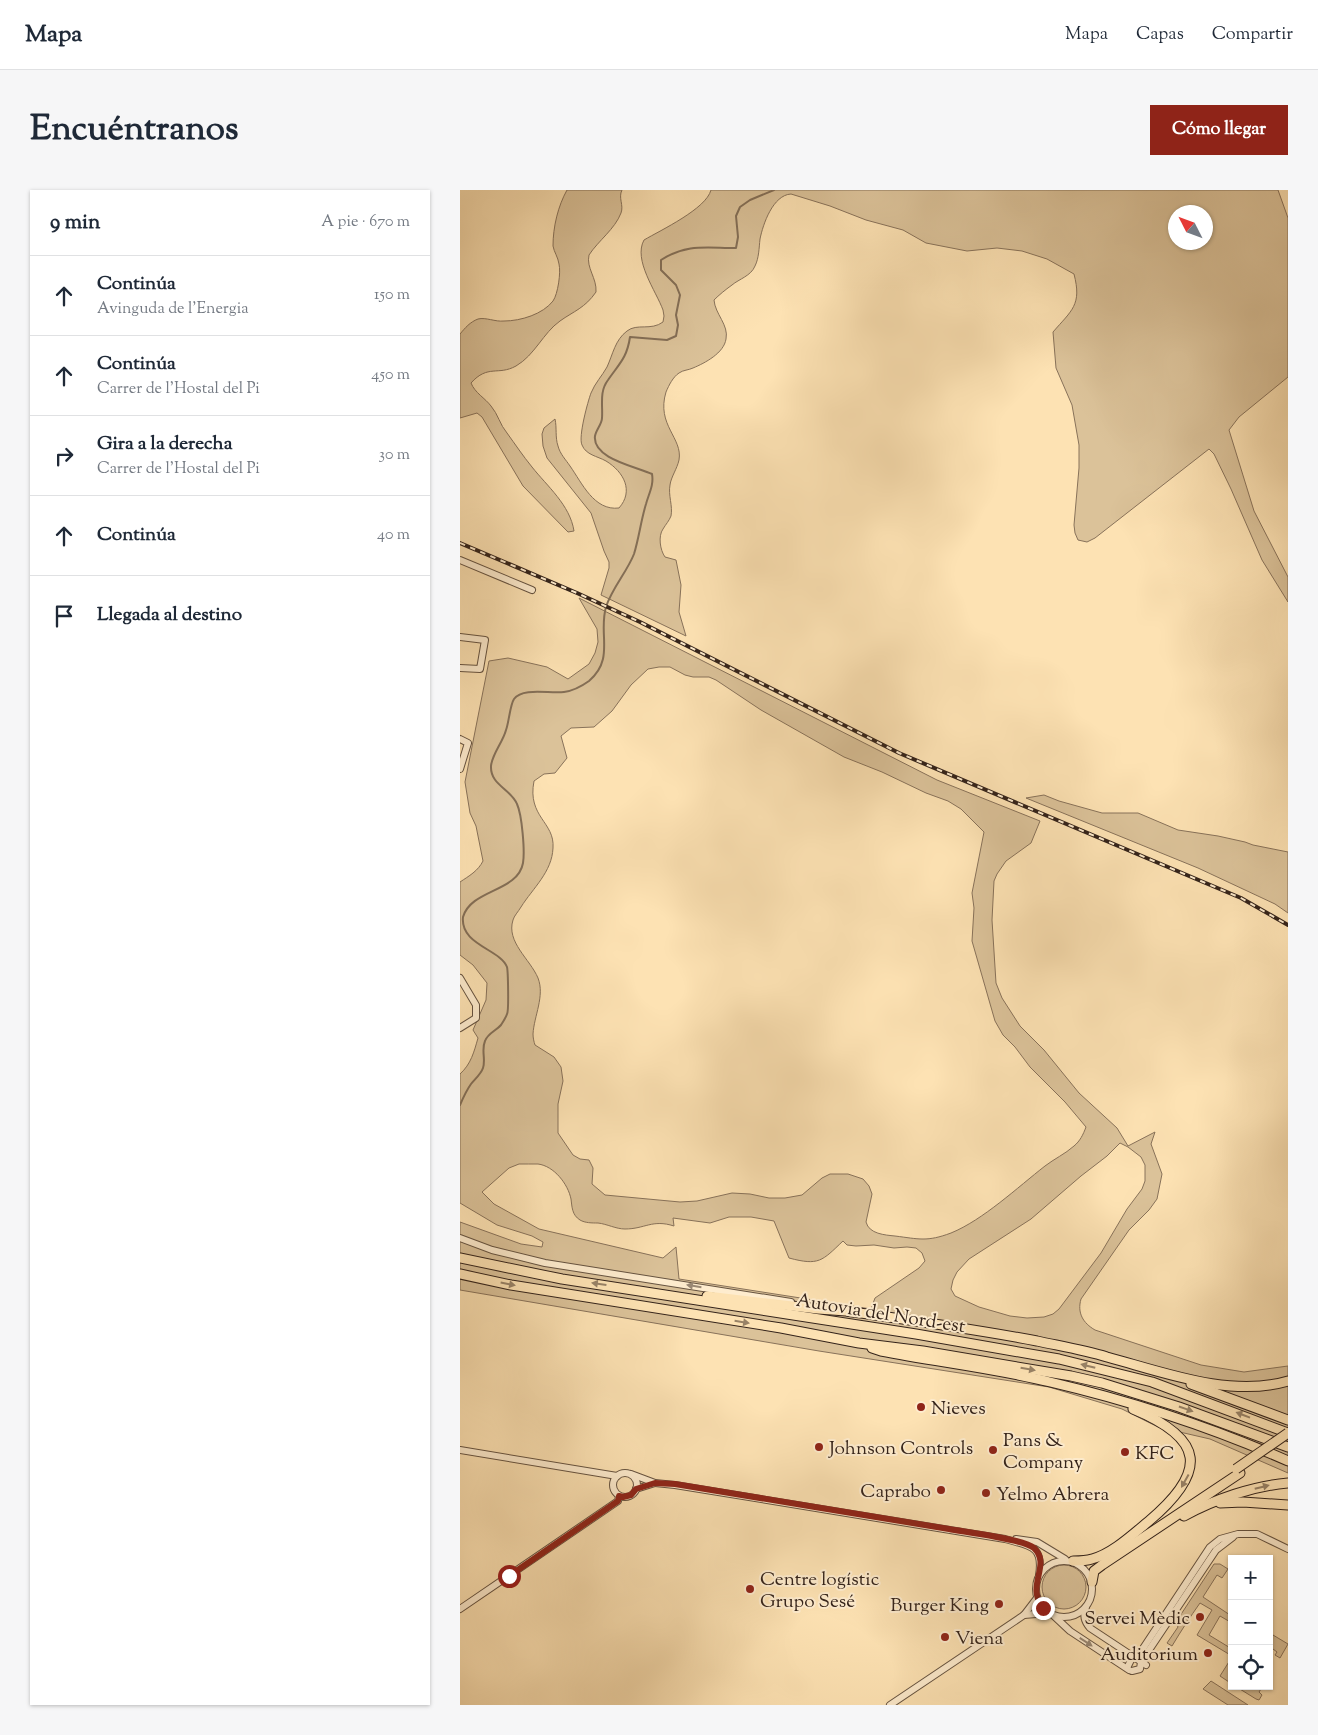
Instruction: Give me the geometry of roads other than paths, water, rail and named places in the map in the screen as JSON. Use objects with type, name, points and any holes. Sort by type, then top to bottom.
[{"type":"highway","name":"Autovia del Nord-est","points":[[460,1258],[562,1279],[916,1334],[1059,1359],[1152,1382],[1288,1433]]},
{"type":"highway","name":"Autovia del Nord-est","points":[[460,1274],[511,1285],[859,1343],[924,1351],[1072,1376],[1102,1383],[1180,1407],[1288,1447]]},
{"type":"highway","points":[[647,1292],[730,1297],[768,1304],[818,1310],[846,1311],[1036,1341],[1105,1356],[1177,1377],[1224,1384],[1247,1386],[1277,1384],[1288,1381]]},
{"type":"highway","points":[[859,1343],[881,1351],[1040,1380],[1127,1402],[1242,1441],[1288,1461]]},
{"type":"highway","points":[[1177,1377],[1188,1383],[1288,1420]]},
{"type":"highway","points":[[1092,1582],[1094,1571],[1134,1538],[1184,1484],[1191,1463],[1185,1443],[1171,1428],[1103,1396]]},
{"type":"highway","points":[[1238,1471],[1288,1433]]},
{"type":"highway","points":[[1134,1538],[1288,1440]]},
{"type":"highway","points":[[1071,1561],[1092,1559],[1100,1556],[1196,1509],[1260,1488],[1288,1483]]},
{"type":"highway","points":[[1213,1504],[1243,1502],[1288,1505]]},
{"type":"street","points":[[460,560],[532,590]]},
{"type":"street","points":[[460,637],[486,640],[480,669],[460,668]]},
{"type":"street","points":[[460,739],[468,743],[460,769]]},
{"type":"street","points":[[460,978],[476,1005],[476,1018],[460,1028]]},
{"type":"street","points":[[460,1238],[492,1250],[545,1263],[846,1311]]},
{"type":"street","points":[[460,1450],[617,1476],[624,1473],[631,1474],[655,1483],[675,1484],[1005,1539],[1032,1546],[1038,1553],[1041,1562],[1035,1590],[1039,1603],[1070,1631],[1131,1671],[1140,1669],[1165,1627],[1216,1550],[1238,1534]]},
{"type":"street","points":[[617,1476],[613,1486],[616,1493],[623,1497],[631,1495],[636,1489],[637,1482],[631,1474]]},
{"type":"street","points":[[636,1489],[655,1483]]},
{"type":"street","points":[[460,1609],[618,1501],[619,1496]]},
{"type":"street","points":[[1131,1671],[1129,1664],[1140,1653],[1210,1547],[1220,1539],[1238,1534],[1257,1534],[1288,1549]]},
{"type":"street","points":[[1005,1539],[1020,1538],[1037,1542],[1085,1569],[1092,1582],[1090,1599],[1083,1614],[1084,1619],[1090,1628],[1144,1663]]},
{"type":"street","points":[[1039,1575],[1051,1563],[1060,1560],[1071,1561]]},
{"type":"street","points":[[890,1705],[1024,1615],[1037,1598]]},
{"type":"street","points":[[1165,1627],[1162,1624],[1177,1601],[1176,1598]]},
{"type":"street","points":[[1024,1615],[1050,1614],[1064,1617],[1073,1616],[1086,1606]]},
{"type":"waterway","points":[[460,1105],[469,1087],[484,1065],[483,1048],[485,1041],[501,1025],[508,1011],[507,967],[503,961],[468,934],[464,926],[463,917],[475,901],[513,880],[519,872],[524,857],[519,809],[510,794],[494,778],[492,772],[491,766],[495,752],[505,734],[513,702],[518,695],[530,692],[570,691],[586,683],[597,673],[604,655],[604,617],[606,607],[634,554],[652,485],[652,474],[617,461],[601,451],[596,444],[595,436],[602,420],[603,389],[625,356],[630,337],[667,340],[676,336],[678,325],[676,315],[680,295],[676,285],[661,270],[661,260],[689,249],[706,247],[736,248],[738,237],[736,216],[740,207],[750,200],[774,190]]},
{"type":"railway","points":[[460,543],[640,622],[899,753],[1241,898],[1288,925]]},
{"type":"place","name":"Nieves","points":[[921,1407]]},
{"type":"place","name":"Johnson Controls","points":[[819,1447]]},
{"type":"place","name":"Pans & Company","points":[[993,1450]]},
{"type":"place","name":"KFC","points":[[1125,1452]]},
{"type":"place","name":"Caprabo","points":[[941,1490]]},
{"type":"place","name":"Yelmo Abrera","points":[[986,1493]]},
{"type":"place","name":"Centre logístic Grupo Sesé","points":[[750,1589]]},
{"type":"place","name":"Burger King","points":[[999,1604]]},
{"type":"place","name":"Servei Mèdic","points":[[1200,1617]]},
{"type":"place","name":"Viena","points":[[945,1637]]},
{"type":"place","name":"Auditorium","points":[[1208,1653]]}]
